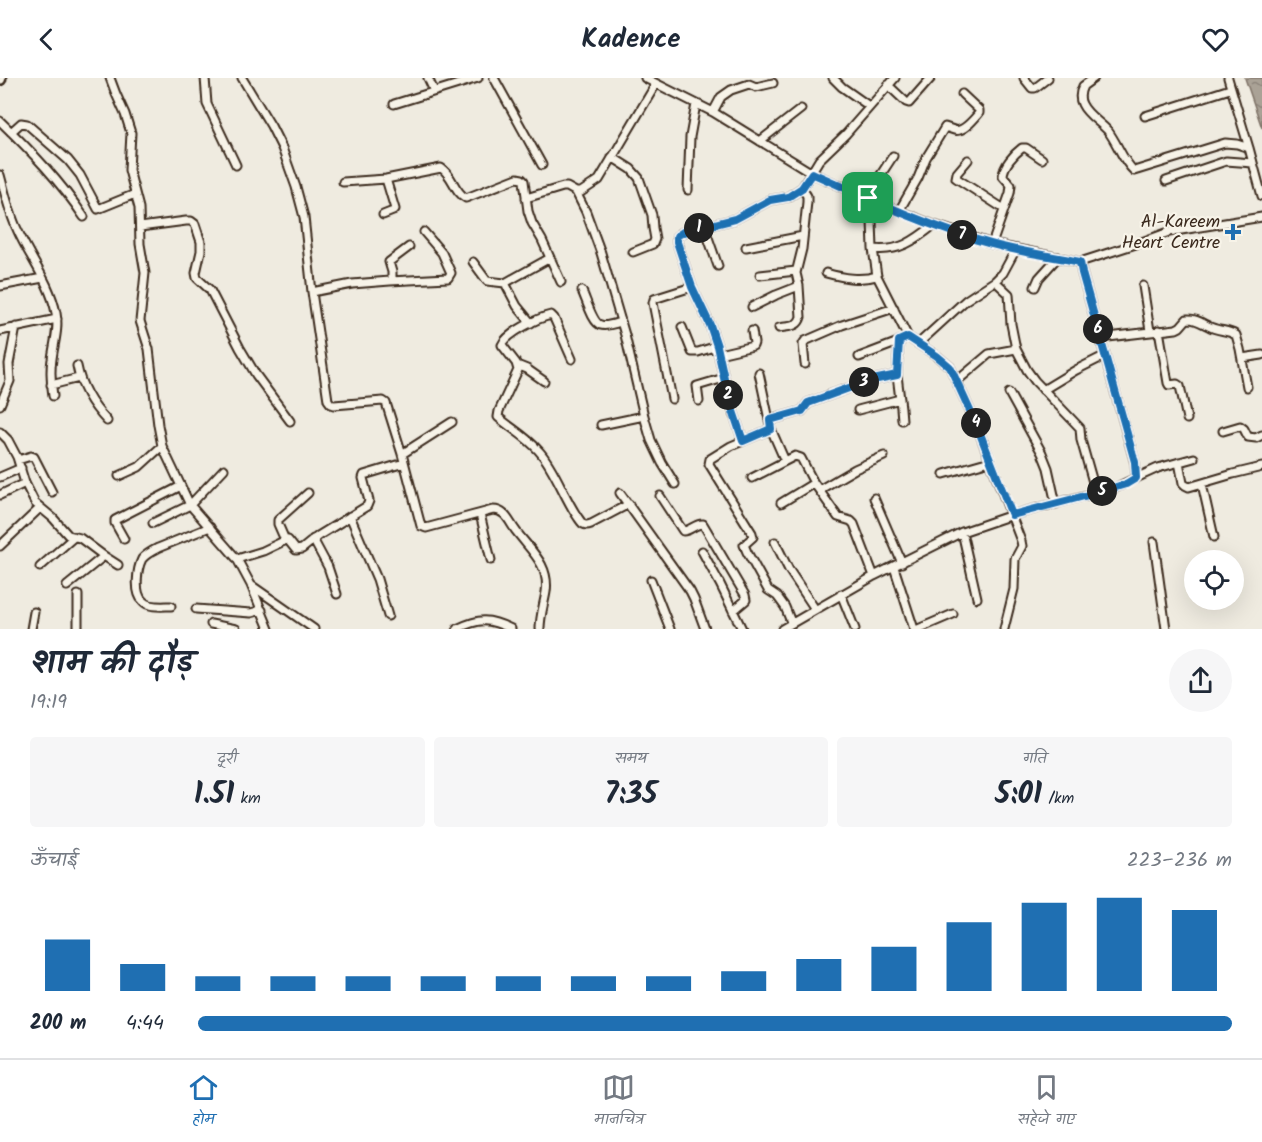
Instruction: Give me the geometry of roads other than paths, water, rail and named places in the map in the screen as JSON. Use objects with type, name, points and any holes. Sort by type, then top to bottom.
[{"type":"street","points":[[111,78],[131,133],[129,170],[139,208],[140,244],[145,273],[140,321],[149,349],[162,446],[190,505],[237,559],[251,585],[269,629]]},
{"type":"street","points":[[205,78],[207,104],[236,165]]},
{"type":"street","points":[[242,78],[271,126],[291,172],[304,217],[312,292],[328,400],[334,405],[385,402],[423,528],[493,510],[503,512],[542,562],[547,588],[540,629]]},
{"type":"street","points":[[428,78],[434,91]]},
{"type":"street","points":[[394,104],[478,78]]},
{"type":"street","points":[[494,78],[542,165]]},
{"type":"street","points":[[646,78],[713,112],[812,173],[934,225],[992,244],[1080,262],[1169,232],[1262,217]]},
{"type":"street","points":[[833,78],[869,106]]},
{"type":"street","points":[[743,441],[728,396],[717,346],[692,287],[677,238],[679,234],[743,216],[770,200],[788,197],[802,188],[819,160],[846,134],[895,78]]},
{"type":"street","points":[[888,85],[909,103],[931,78]]},
{"type":"street","points":[[1024,78],[1032,88],[1035,88],[1048,78]]},
{"type":"street","points":[[1095,78],[1083,86],[1081,103],[1089,114],[1108,131],[1134,171],[1226,143],[1250,148]]},
{"type":"street","points":[[1228,78],[1262,196]]},
{"type":"street","points":[[713,112],[721,96],[731,90],[749,84],[759,87],[773,83]]},
{"type":"street","points":[[576,192],[581,192],[599,180],[656,84]]},
{"type":"street","points":[[1145,116],[1230,89]]},
{"type":"street","points":[[900,211],[926,158],[945,127],[955,131],[960,130],[979,113],[979,110],[962,94]]},
{"type":"street","points":[[688,190],[690,137],[696,104]]},
{"type":"street","points":[[760,141],[801,109]]},
{"type":"street","points":[[0,121],[34,154],[69,194],[84,217]]},
{"type":"street","points":[[11,132],[21,123],[25,123],[68,160],[80,175],[98,209],[135,194]]},
{"type":"street","points":[[992,244],[1011,189],[1011,185],[1002,173],[1020,148],[1042,159]]},
{"type":"street","points":[[893,156],[876,182],[871,200],[873,249],[877,276],[908,337],[947,363],[957,381],[1012,515],[1022,544],[1016,555],[1014,589],[1004,629]]},
{"type":"street","points":[[612,157],[636,173],[652,215],[654,242],[633,252]]},
{"type":"street","points":[[968,160],[957,173],[956,178],[1004,209]]},
{"type":"street","points":[[1166,181],[1226,161],[1253,163]]},
{"type":"street","points":[[343,182],[386,179],[441,168],[448,172],[460,195],[466,198],[520,178],[524,181],[532,223],[561,282]]},
{"type":"street","points":[[0,176],[16,228],[53,301],[57,319],[57,337],[51,367],[52,396]]},
{"type":"street","points":[[383,215],[395,209],[386,179]]},
{"type":"street","points":[[526,198],[563,187],[576,192],[601,253],[656,453],[675,484]]},
{"type":"street","points":[[779,328],[794,326],[801,317],[796,270],[807,198],[802,188]]},
{"type":"street","points":[[140,227],[186,221],[195,224],[201,246],[197,278],[210,290],[256,375],[290,421]]},
{"type":"street","points":[[873,249],[898,248],[934,225]]},
{"type":"street","points":[[704,226],[718,266]]},
{"type":"street","points":[[312,292],[352,284],[450,277],[450,270],[442,253],[424,232]]},
{"type":"street","points":[[746,247],[803,236]]},
{"type":"street","points":[[392,281],[392,272],[388,263],[409,247]]},
{"type":"street","points":[[919,343],[972,295],[995,281],[1006,268],[1016,249]]},
{"type":"street","points":[[1035,287],[1039,278],[1058,257]]},
{"type":"street","points":[[473,262],[487,281],[505,283],[550,258]]},
{"type":"street","points":[[1080,262],[1135,462],[1136,478]]},
{"type":"street","points":[[760,275],[796,270]]},
{"type":"street","points":[[826,273],[853,279],[877,276]]},
{"type":"street","points":[[0,286],[43,278]]},
{"type":"street","points":[[995,281],[1009,294],[1011,324],[1016,349],[1027,370],[1080,428],[1081,440],[1096,493]]},
{"type":"street","points":[[505,283],[517,306],[531,323]]},
{"type":"street","points":[[752,307],[799,286]]},
{"type":"street","points":[[1143,286],[1150,331]]},
{"type":"street","points":[[672,399],[653,301],[692,287]]},
{"type":"street","points":[[582,291],[598,324],[603,326],[621,322]]},
{"type":"street","points":[[806,364],[803,346],[805,341],[842,325],[894,308]]},
{"type":"street","points":[[544,381],[517,365],[504,349],[503,342],[507,337],[548,315],[553,316],[572,359]]},
{"type":"street","points":[[0,331],[57,319]]},
{"type":"street","points":[[1100,338],[1176,329],[1187,319],[1195,319],[1212,328],[1236,335],[1247,387]]},
{"type":"street","points":[[0,405],[10,381],[9,367],[16,327]]},
{"type":"street","points":[[682,327],[692,352],[717,346]]},
{"type":"street","points":[[1159,330],[1168,383],[1180,386],[1187,419]]},
{"type":"street","points":[[719,354],[753,346],[752,332]]},
{"type":"street","points":[[859,357],[908,337]]},
{"type":"street","points":[[899,341],[897,375],[902,420]]},
{"type":"street","points":[[957,381],[989,354],[1016,349]]},
{"type":"street","points":[[1242,358],[1262,355]]},
{"type":"street","points":[[1043,390],[1104,356]]},
{"type":"street","points":[[517,365],[517,372],[498,417],[521,434],[544,458],[583,525],[591,524],[629,504]]},
{"type":"street","points":[[77,366],[79,378],[90,402],[107,421]]},
{"type":"street","points":[[759,373],[771,429],[785,461]]},
{"type":"street","points":[[770,420],[802,411],[808,403],[868,381],[897,375]]},
{"type":"street","points":[[51,385],[79,378]]},
{"type":"street","points":[[699,401],[697,386],[724,378]]},
{"type":"street","points":[[1009,393],[1042,453],[1048,468],[1056,504]]},
{"type":"street","points":[[858,410],[900,399]]},
{"type":"street","points":[[601,425],[644,416]]},
{"type":"street","points":[[402,454],[452,422]]},
{"type":"street","points":[[1223,431],[1240,426],[1251,438],[1258,438],[1262,435]]},
{"type":"street","points":[[771,429],[713,457],[709,460],[709,464],[752,533],[753,537],[744,545],[747,552],[768,590],[777,596],[785,607],[791,622]]},
{"type":"street","points":[[0,432],[8,440],[20,464],[31,497],[40,508],[53,518],[67,534],[80,538],[118,565]]},
{"type":"street","points":[[119,476],[139,467],[162,446]]},
{"type":"street","points":[[0,477],[31,456],[34,457],[52,492]]},
{"type":"street","points":[[752,478],[799,456],[814,483],[838,517],[854,524],[874,576]]},
{"type":"street","points":[[819,490],[855,469],[884,456]]},
{"type":"street","points":[[782,629],[874,576],[962,532],[1012,515],[1126,484],[1158,468],[1194,458]]},
{"type":"street","points":[[944,474],[990,461]]},
{"type":"street","points":[[1179,462],[1185,486],[1189,487],[1262,467]]},
{"type":"street","points":[[308,493],[278,520],[285,540],[288,540],[298,550],[369,503],[364,475],[404,463]]},
{"type":"street","points":[[153,523],[190,505],[224,469]]},
{"type":"street","points":[[0,495],[25,483]]},
{"type":"street","points":[[781,503],[814,483]]},
{"type":"street","points":[[1202,484],[1214,537]]},
{"type":"street","points":[[124,539],[114,523],[115,520],[181,486]]},
{"type":"street","points":[[620,493],[690,591],[705,629]]},
{"type":"street","points":[[660,496],[683,531],[704,524],[746,595],[746,600],[734,611]]},
{"type":"street","points":[[874,498],[902,563]]},
{"type":"street","points":[[0,546],[40,508]]},
{"type":"street","points":[[480,514],[491,560]]},
{"type":"street","points":[[350,516],[377,579],[388,616]]},
{"type":"street","points":[[171,606],[153,606],[141,600],[137,587],[143,558],[158,548],[210,527]]},
{"type":"street","points":[[962,532],[977,598]]},
{"type":"street","points":[[40,567],[74,537]]},
{"type":"street","points":[[313,539],[328,567],[337,594]]},
{"type":"street","points":[[237,559],[285,540]]},
{"type":"street","points":[[775,542],[789,570],[815,609]]},
{"type":"street","points":[[1154,542],[1166,629]]},
{"type":"street","points":[[702,551],[716,574],[742,629]]},
{"type":"street","points":[[67,586],[104,556]]},
{"type":"street","points":[[894,567],[914,629]]},
{"type":"street","points":[[651,580],[670,629]]},
{"type":"street","points":[[251,585],[314,629]]},
{"type":"street","points":[[841,594],[855,629]]},
{"type":"street","points":[[78,595],[78,629]]},
{"type":"street","points":[[196,609],[251,613],[262,610]]},
{"type":"street","points":[[31,629],[34,612]]},
{"type":"street","points":[[918,629],[953,614]]},
{"type":"street","points":[[457,629],[471,622],[485,620],[511,629]]},
{"type":"street","points":[[211,624],[236,629]]},
{"type":"water","points":[[1245,78],[1262,78],[1262,128]]},
{"type":"place","name":"Al-Kareem Heart Centre","points":[[1233,232]]}]
